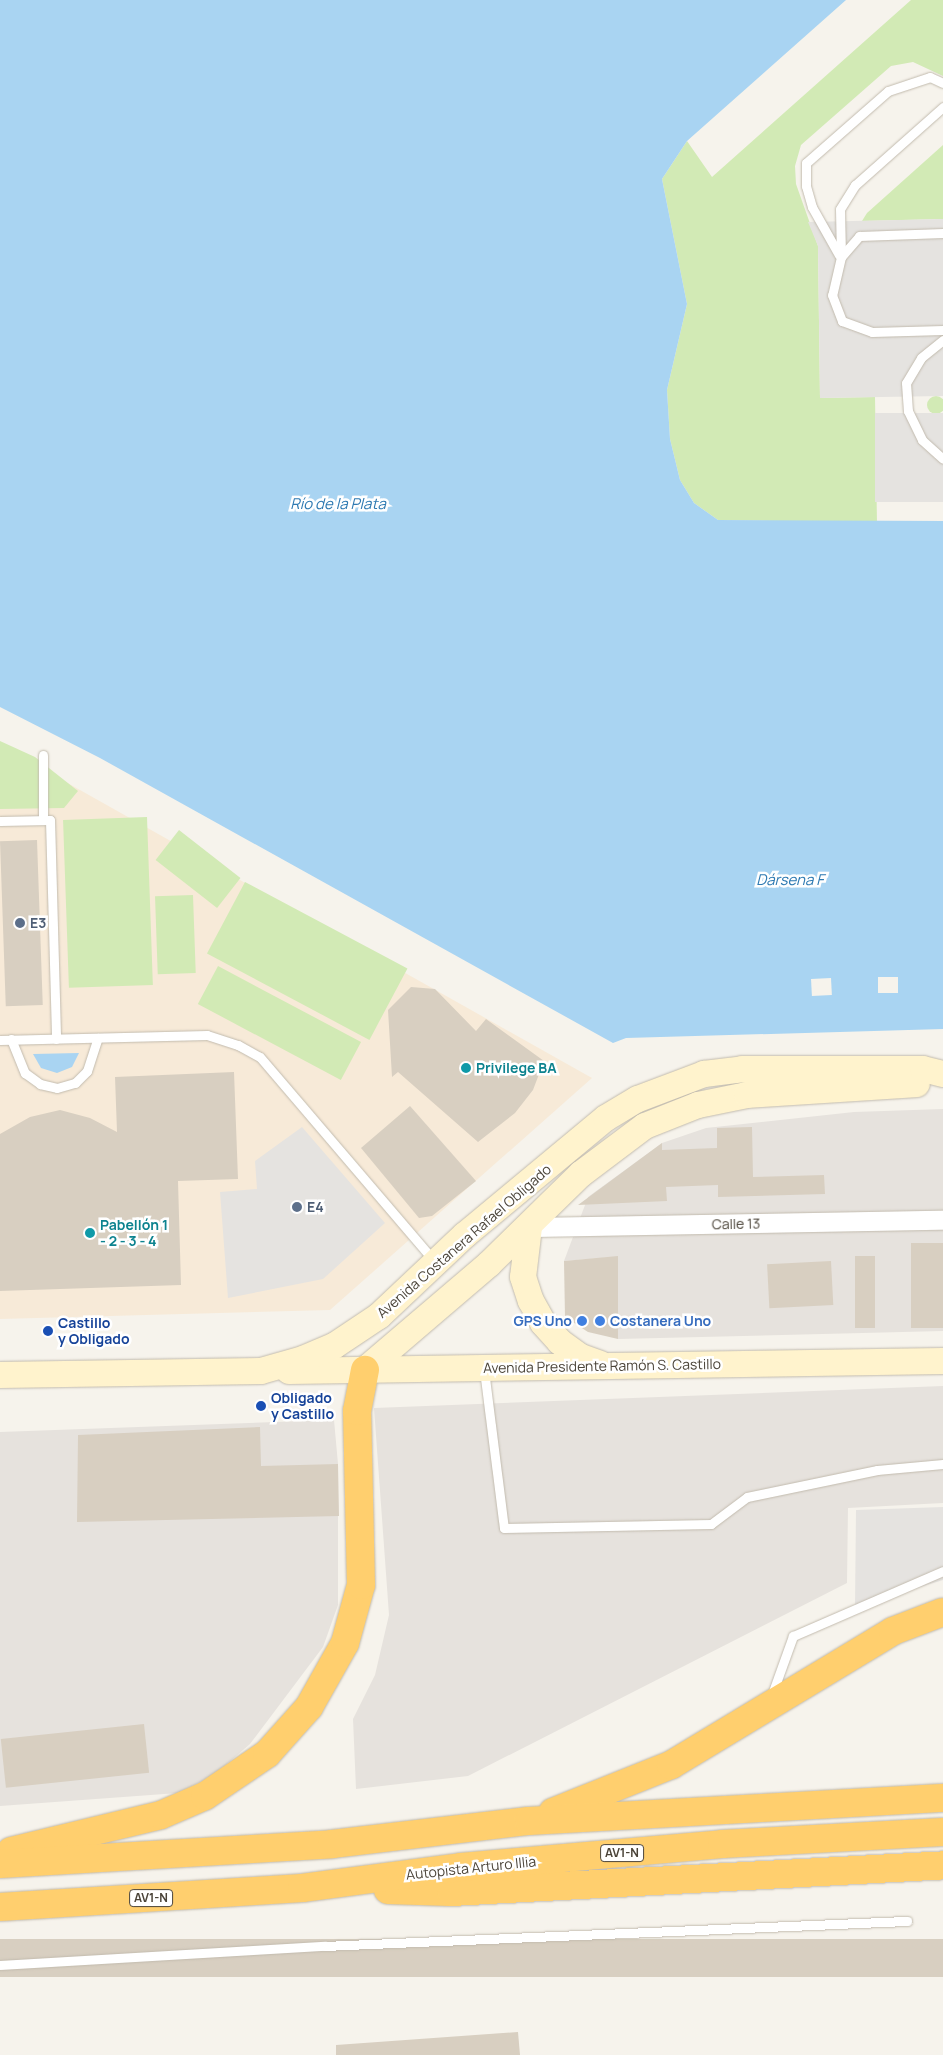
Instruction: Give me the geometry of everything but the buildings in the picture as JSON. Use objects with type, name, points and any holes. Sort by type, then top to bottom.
[{"type":"highway","points":[[0,1854],[161,1815],[205,1796],[267,1754],[309,1707],[345,1643],[359,1592],[362,1564],[357,1410],[365,1370]]},
{"type":"highway","points":[[528,1821],[671,1765],[893,1632],[943,1612]]},
{"type":"highway","points":[[0,1864],[332,1844],[528,1821],[943,1798]]},
{"type":"highway","name":"Autopista Arturo Illia","points":[[0,1907],[302,1888],[461,1867],[722,1844],[943,1832]]},
{"type":"highway","points":[[302,1888],[451,1892],[943,1865]]},
{"type":"main road","name":"Avenida Costanera Rafael Obligado","points":[[0,1375],[261,1371],[303,1359],[334,1346],[379,1316],[472,1229],[606,1118],[670,1084],[704,1074],[742,1069],[923,1069],[943,1074]]},
{"type":"main road","name":"Avenida Costanera Rafael Obligado","points":[[365,1370],[529,1227],[601,1156],[645,1126],[673,1114],[747,1095],[943,1082]]},
{"type":"main road","points":[[529,1227],[524,1277],[531,1301],[543,1323],[560,1342],[581,1357],[605,1366]]},
{"type":"main road","name":"Avenida Presidente Ramón S. Castillo","points":[[261,1371],[943,1362]]},
{"type":"street","name":"Calle 13","points":[[529,1227],[943,1220]]},
{"type":"lane","points":[[841,257],[812,207],[806,186],[806,163],[888,91],[930,77],[943,83]]},
{"type":"lane","points":[[943,107],[855,185],[840,209],[841,257],[832,295],[842,321],[872,332],[943,330]]},
{"type":"lane","points":[[841,257],[860,236],[943,233]]},
{"type":"lane","points":[[943,340],[921,358],[906,383],[908,411],[922,440],[943,459]]},
{"type":"lane","points":[[43,755],[43,820]]},
{"type":"lane","points":[[0,821],[50,820],[56,1039]]},
{"type":"lane","points":[[0,1040],[206,1036],[238,1045],[260,1057],[436,1264]]},
{"type":"lane","points":[[11,1039],[25,1073],[40,1084],[57,1088],[75,1083],[87,1071],[98,1038]]},
{"type":"lane","points":[[484,1368],[504,1528],[711,1524],[746,1498],[877,1470],[943,1464]]},
{"type":"lane","points":[[767,1709],[793,1636],[943,1571]]},
{"type":"lane","points":[[0,1965],[334,1945],[907,1921]]},
{"type":"shaded area","points":[[943,219],[943,396],[820,398],[818,246],[808,222]]},
{"type":"shaded area","points":[[875,413],[943,413],[943,502],[875,502]]},
{"type":"shaded area","points":[[0,745],[592,1078],[330,1310],[0,1319]]},
{"type":"shaded area","points":[[943,1109],[943,1331],[618,1339],[615,1257],[564,1261],[588,1197],[662,1143],[706,1128],[854,1112]]},
{"type":"shaded area","name":"E4","points":[[302,1127],[385,1223],[323,1279],[228,1298],[220,1192],[257,1189],[255,1161]]},
{"type":"shaded area","points":[[943,1386],[943,1503],[848,1508],[847,1583],[468,1776],[356,1789],[353,1719],[375,1675],[389,1615],[374,1408]]},
{"type":"shaded area","points":[[334,1420],[338,1464],[338,1605],[323,1647],[250,1744],[214,1775],[178,1793],[0,1806],[0,1432]]},
{"type":"shaded area","points":[[943,1507],[943,1580],[855,1607],[856,1510]]},
{"type":"green space","points":[[911,0],[943,0],[943,76],[913,62],[891,66],[801,145],[795,166],[796,184],[818,246],[820,398],[875,397],[877,523],[718,520],[694,503],[680,480],[670,439],[667,390],[687,304],[662,179],[687,141],[712,177]]},
{"type":"green space","points":[[943,145],[943,219],[862,221],[867,213]]},
{"type":"green space","points":[[936,396],[944,401],[945,405],[940,413],[936,414],[928,409],[927,405],[932,397]]},
{"type":"green space","points":[[0,741],[35,757],[78,791],[64,808],[0,809]]},
{"type":"green space","points":[[147,817],[153,985],[69,988],[63,820]]},
{"type":"green space","points":[[179,830],[240,878],[217,908],[156,860]]},
{"type":"green space","points":[[245,882],[407,968],[369,1040],[207,954]]},
{"type":"green space","points":[[193,895],[196,973],[158,974],[155,896]]},
{"type":"green space","points":[[218,966],[361,1042],[341,1080],[198,1004]]},
{"type":"water","name":"Río de la Plata","points":[[0,0],[846,0],[687,141],[662,179],[687,304],[667,390],[670,439],[680,480],[694,503],[718,520],[943,521],[943,1029],[626,1038],[613,1043],[100,758],[0,707]]},
{"type":"water","points":[[79,1053],[72,1067],[57,1073],[41,1068],[33,1054]]},
{"type":"pier","points":[[878,977],[898,977],[898,993],[878,993]]},
{"type":"pier","points":[[831,978],[832,995],[812,996],[811,979]]},
{"type":"place","name":"E3","points":[[20,923]]},
{"type":"place","name":"Privilege BA","points":[[466,1068]]},
{"type":"place","name":"E4","points":[[297,1207]]},
{"type":"place","name":"Pabellón 1 - 2 - 3 - 4","points":[[90,1233]]},
{"type":"place","name":"GPS Uno","points":[[582,1321]]},
{"type":"place","name":"Costanera Uno","points":[[600,1321]]},
{"type":"place","name":"Castillo y Obligado","points":[[48,1331]]},
{"type":"place","name":"Obligado y Castillo","points":[[261,1406]]},
{"type":"water label","name":"Dársena F","points":[[790,880]]}]
